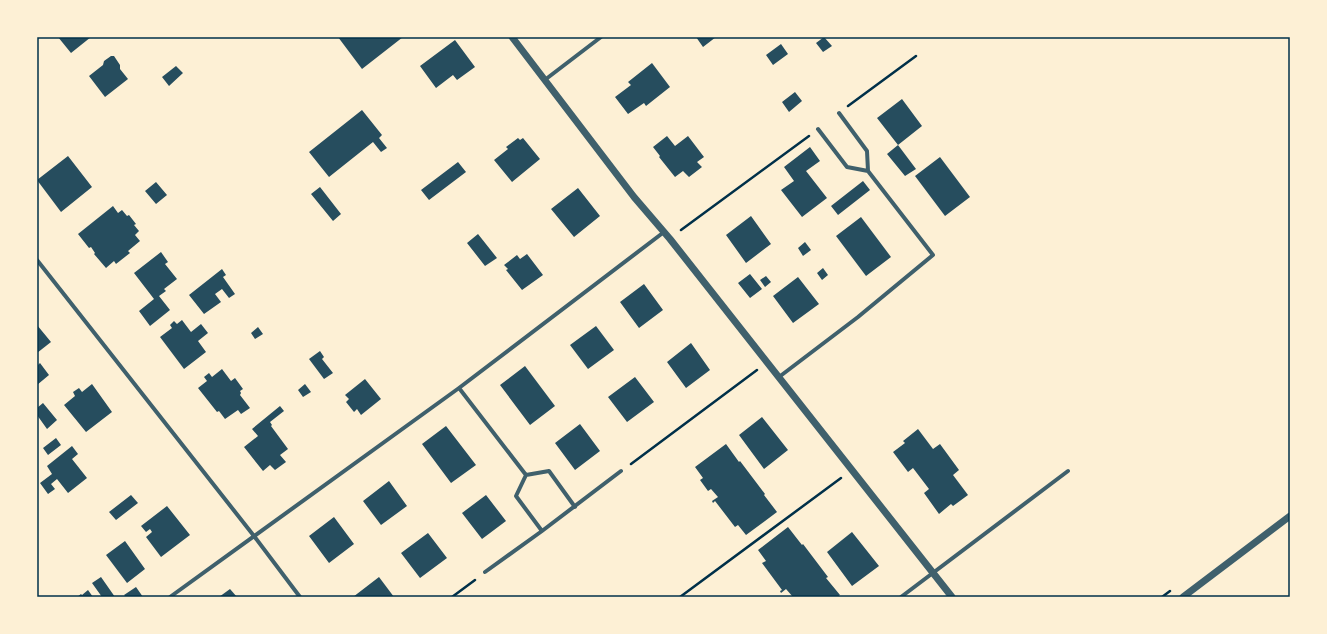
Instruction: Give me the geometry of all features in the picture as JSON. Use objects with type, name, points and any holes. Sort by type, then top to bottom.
[{"type":"street","points":[[512,37],[546,79],[634,197],[670,239],[952,597]]},
{"type":"street","points":[[546,79],[601,37]]},
{"type":"street","points":[[778,378],[858,317],[933,255],[868,171],[867,151],[839,114]]},
{"type":"street","points":[[818,129],[847,167],[868,171]]},
{"type":"street","points":[[170,597],[459,388],[664,232]]},
{"type":"street","points":[[37,260],[254,536],[300,597]]},
{"type":"street","points":[[459,388],[526,475]]},
{"type":"street","points":[[526,475],[549,471],[575,507]]},
{"type":"street","points":[[485,572],[575,507],[621,471]]},
{"type":"street","points":[[901,597],[1068,471]]},
{"type":"street","points":[[526,475],[516,496],[542,531]]},
{"type":"street","points":[[1184,597],[1290,516]]},
{"type":"path","points":[[839,114],[916,56]]},
{"type":"path","points":[[670,239],[818,129]]},
{"type":"path","points":[[621,471],[767,363]]},
{"type":"path","points":[[680,597],[851,470]]},
{"type":"path","points":[[452,597],[485,572]]},
{"type":"building","points":[[58,37],[91,37],[71,53]]},
{"type":"building","points":[[338,37],[403,37],[362,69]]},
{"type":"building","points":[[696,37],[716,37],[703,47]]},
{"type":"building","points":[[824,37],[832,46],[823,52],[816,43]]},
{"type":"building","points":[[455,40],[475,67],[457,80],[453,75],[436,88],[420,66]]},
{"type":"building","points":[[781,44],[788,54],[773,65],[766,55]]},
{"type":"building","points":[[111,56],[114,56],[120,65],[120,69],[128,79],[105,97],[89,76],[103,65],[104,61]]},
{"type":"building","points":[[652,63],[670,87],[646,106],[644,103],[628,114],[615,97],[631,85],[628,82]]},
{"type":"building","points":[[176,66],[183,73],[169,86],[162,77]]},
{"type":"building","points":[[795,92],[802,101],[789,112],[782,102]]},
{"type":"building","points":[[902,99],[922,126],[898,145],[877,118]]},
{"type":"building","points":[[362,110],[382,135],[379,138],[387,148],[381,152],[373,142],[329,177],[309,152]]},
{"type":"building","points":[[667,136],[675,146],[688,136],[704,157],[697,162],[702,167],[689,177],[683,171],[675,177],[653,147]]},
{"type":"building","points":[[518,138],[520,140],[523,138],[540,159],[512,182],[494,160],[508,149],[506,147]]},
{"type":"building","points":[[898,145],[916,169],[905,176],[887,154]]},
{"type":"building","points":[[810,147],[820,161],[806,171],[827,198],[802,217],[781,190],[794,181],[784,167]]},
{"type":"building","points":[[68,156],[92,187],[61,212],[37,180]]},
{"type":"building","points":[[940,157],[970,197],[945,216],[915,176]]},
{"type":"building","points":[[458,162],[466,172],[429,200],[421,190]]},
{"type":"building","points":[[863,181],[870,190],[838,215],[831,206]]},
{"type":"building","points":[[156,182],[167,195],[156,204],[145,191]]},
{"type":"building","points":[[320,187],[341,214],[333,221],[311,194]]},
{"type":"building","points":[[578,188],[600,216],[574,237],[551,209]]},
{"type":"building","points":[[113,206],[118,213],[122,210],[127,216],[129,215],[136,224],[134,225],[139,231],[135,235],[140,241],[128,251],[130,253],[116,264],[114,261],[106,268],[94,254],[95,253],[91,247],[89,248],[78,234]]},
{"type":"building","points":[[751,216],[771,244],[746,263],[726,235]]},
{"type":"building","points":[[861,217],[891,257],[866,276],[836,236]]},
{"type":"building","points":[[478,234],[497,258],[485,266],[467,243]]},
{"type":"building","points":[[805,242],[811,250],[803,256],[798,248]]},
{"type":"building","points":[[161,252],[168,262],[165,264],[177,279],[164,289],[166,291],[159,296],[170,310],[150,326],[139,311],[154,299],[134,273]]},
{"type":"building","points":[[527,254],[543,275],[522,290],[506,270],[508,269],[504,265],[517,255],[520,259]]},
{"type":"building","points":[[823,268],[828,275],[822,280],[817,273]]},
{"type":"building","points":[[222,269],[226,275],[223,277],[235,294],[229,298],[222,289],[215,294],[221,302],[204,314],[189,295]]},
{"type":"building","points":[[750,274],[762,289],[750,298],[738,283]]},
{"type":"building","points":[[766,276],[771,282],[765,287],[760,280]]},
{"type":"building","points":[[798,277],[819,304],[793,323],[773,296]]},
{"type":"building","points":[[644,284],[663,310],[639,328],[620,302]]},
{"type":"building","points":[[182,320],[191,332],[201,324],[208,333],[198,341],[206,352],[184,369],[160,337],[172,328],[170,325],[174,321],[177,324]]},
{"type":"building","points":[[37,325],[51,342],[37,353]]},
{"type":"building","points":[[596,326],[614,350],[588,369],[570,345]]},
{"type":"building","points":[[258,327],[263,334],[255,339],[251,333]]},
{"type":"building","points":[[691,343],[710,370],[686,388],[667,362]]},
{"type":"building","points":[[320,351],[324,357],[322,359],[333,373],[324,379],[309,359]]},
{"type":"building","points":[[40,363],[49,375],[37,385],[37,366]]},
{"type":"building","points":[[525,366],[555,406],[530,425],[500,385]]},
{"type":"building","points":[[222,369],[231,381],[235,378],[243,389],[240,391],[240,395],[250,408],[241,414],[238,410],[225,419],[219,411],[217,412],[198,388],[207,381],[204,377],[209,373],[212,377]]},
{"type":"building","points":[[635,377],[654,402],[627,422],[608,397]]},
{"type":"building","points":[[365,379],[381,399],[361,415],[357,409],[354,412],[346,402],[349,399],[345,395]]},
{"type":"building","points":[[92,384],[112,412],[86,432],[64,405],[75,396],[73,392],[79,388],[82,392]]},
{"type":"building","points":[[305,384],[311,392],[303,397],[298,390]]},
{"type":"building","points":[[43,403],[57,420],[47,429],[37,415],[37,408]]},
{"type":"building","points":[[280,406],[284,411],[270,422],[272,425],[271,426],[288,449],[280,455],[286,462],[275,470],[270,465],[263,471],[244,447],[258,436],[252,429]]},
{"type":"building","points":[[762,417],[788,450],[764,469],[739,435]]},
{"type":"building","points":[[580,424],[600,451],[575,470],[555,443]]},
{"type":"building","points":[[446,426],[476,465],[451,483],[422,444]]},
{"type":"building","points":[[918,429],[933,449],[940,444],[959,470],[953,475],[968,495],[953,506],[951,504],[939,514],[924,493],[929,489],[913,468],[908,472],[893,452],[905,443],[903,441]]},
{"type":"building","points":[[56,438],[61,445],[48,455],[43,448]]},
{"type":"building","points":[[726,444],[777,512],[746,535],[738,525],[735,527],[715,501],[713,503],[712,501],[718,497],[711,489],[708,491],[700,480],[703,478],[695,467]]},
{"type":"building","points":[[72,446],[78,454],[72,459],[87,478],[68,493],[57,479],[51,484],[55,489],[48,494],[40,483],[52,474],[47,466]]},
{"type":"building","points":[[389,481],[407,506],[381,525],[363,501]]},
{"type":"building","points":[[131,495],[138,503],[116,520],[109,512]]},
{"type":"building","points":[[486,495],[506,521],[482,539],[462,513]]},
{"type":"building","points":[[167,506],[190,535],[161,557],[146,537],[152,532],[150,529],[146,532],[141,526]]},
{"type":"building","points":[[334,517],[354,544],[329,563],[309,536]]},
{"type":"building","points":[[788,527],[802,545],[803,544],[828,577],[826,578],[840,595],[837,597],[793,597],[786,589],[781,593],[780,591],[782,590],[762,563],[766,561],[758,550]]},
{"type":"building","points":[[852,532],[879,566],[852,586],[827,552]]},
{"type":"building","points":[[428,533],[447,558],[420,578],[401,553]]},
{"type":"building","points":[[125,541],[145,569],[127,583],[106,555]]},
{"type":"building","points":[[101,577],[115,597],[102,597],[92,583]]},
{"type":"building","points":[[379,577],[394,597],[353,597]]},
{"type":"building","points":[[136,587],[143,597],[126,597],[124,595]]},
{"type":"building","points":[[230,589],[237,597],[219,597]]},
{"type":"building","points":[[88,590],[93,597],[77,597],[81,594],[82,595]]}]
